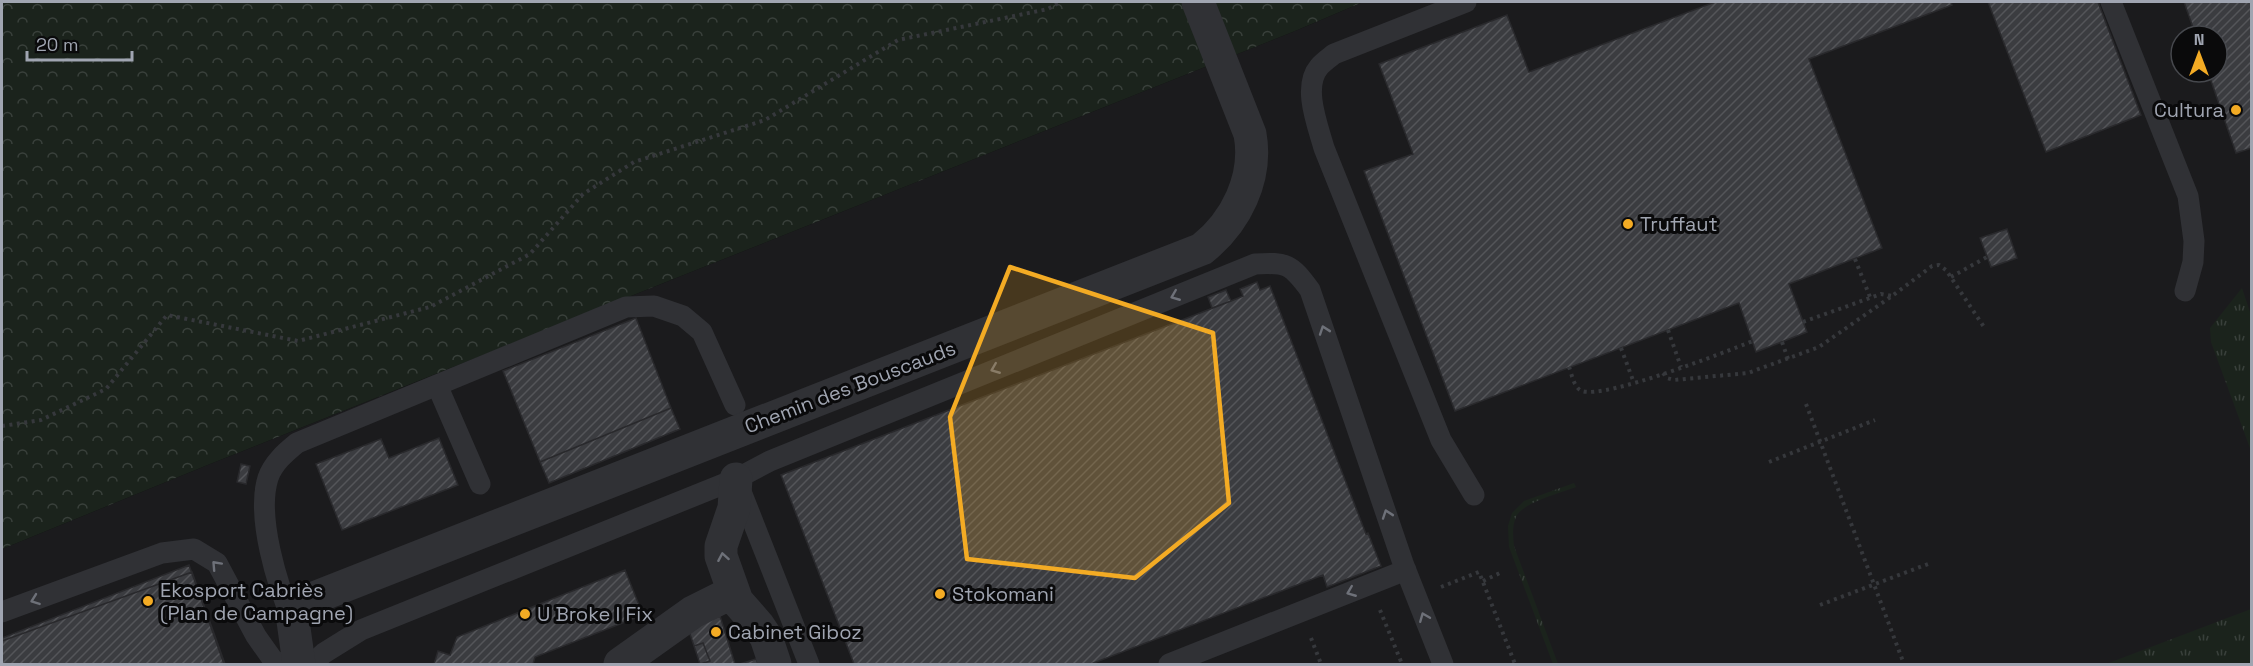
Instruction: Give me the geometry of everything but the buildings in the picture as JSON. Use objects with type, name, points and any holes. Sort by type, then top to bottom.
[{"type":"street","name":"Chemin des Bouscauds","points":[[293,621],[306,601],[1202,249],[1218,237],[1232,218],[1250,177],[1252,147],[1250,134],[1198,2]]},
{"type":"street","points":[[736,479],[734,508],[721,546],[721,556],[737,601],[766,638],[775,664]]},
{"type":"street","points":[[620,664],[693,612],[733,592]]},
{"type":"street","points":[[293,621],[300,664]]},
{"type":"lane","points":[[1466,2],[1334,54],[1317,69],[1312,86],[1313,111],[1333,169],[1441,440],[1474,495]]},
{"type":"lane","points":[[2111,2],[2188,196],[2194,241],[2193,262],[2185,291]]},
{"type":"lane","points":[[312,664],[324,653],[361,630],[736,479],[770,461],[1255,264],[1280,262],[1297,273],[1310,290],[1406,570],[1443,664]]},
{"type":"lane","points":[[293,621],[282,597],[265,521],[264,502],[268,477],[281,457],[297,443],[626,307],[654,306],[683,316],[702,332],[735,405]]},
{"type":"lane","points":[[437,385],[480,484]]},
{"type":"lane","points":[[736,479],[809,664]]},
{"type":"lane","points":[[2,612],[162,553],[194,549],[217,563],[256,636],[273,660],[282,664]]},
{"type":"lane","points":[[1169,664],[1406,570]]},
{"type":"path","points":[[2,426],[41,420],[106,389],[167,315],[298,341],[430,307],[530,254],[583,194],[634,162],[765,120],[898,40],[1048,9],[1060,2]]},
{"type":"path","points":[[1951,277],[1987,257]]},
{"type":"path","points":[[1855,259],[1869,297]]},
{"type":"path","points":[[1663,373],[1667,378],[1674,380],[1748,373],[1819,347],[1932,266],[1939,265],[1947,270],[1984,327]]},
{"type":"path","points":[[1803,322],[1869,297],[1881,294],[1893,296]]},
{"type":"path","points":[[1668,330],[1681,367]]},
{"type":"path","points":[[1569,367],[1576,387],[1580,391],[1588,392],[1634,382],[1753,341]]},
{"type":"path","points":[[1782,342],[1788,359]]},
{"type":"path","points":[[1621,348],[1634,382]]},
{"type":"path","points":[[1806,404],[1904,664]]},
{"type":"path","points":[[1769,462],[1875,420]]},
{"type":"path","points":[[1820,605],[1928,564]]},
{"type":"path","points":[[1432,591],[1479,572],[1515,664]]},
{"type":"path","points":[[1483,581],[1502,572]]},
{"type":"path","points":[[1370,584],[1402,664]]},
{"type":"highlighted area","points":[[1010,267],[1213,333],[1229,503],[1135,578],[967,559],[950,417]]},
{"type":"shaded area","points":[[1363,2],[2251,2],[2251,664],[2,664],[2,549]]},
{"type":"green space","points":[[2,2],[1363,2],[2,549]]},
{"type":"green space","points":[[2242,288],[2251,315],[2251,451],[2211,342],[2210,328]]},
{"type":"green space","points":[[1574,483],[1576,487],[1526,507],[1516,517],[1513,527],[1514,546],[1558,664],[1553,664],[1509,547],[1508,526],[1512,513],[1524,501]]},
{"type":"green space","points":[[2251,609],[2251,664],[2106,664]]},
{"type":"place","name":"Cultura","points":[[2236,110]]},
{"type":"place","name":"Truffaut","points":[[1628,224]]},
{"type":"place","name":"Stokomani","points":[[940,594]]},
{"type":"place","name":"Ekosport Cabriès (Plan de Campagne)","points":[[148,601]]},
{"type":"place","name":"U Broke I Fix","points":[[525,614]]},
{"type":"place","name":"Cabinet Giboz","points":[[716,632]]}]
